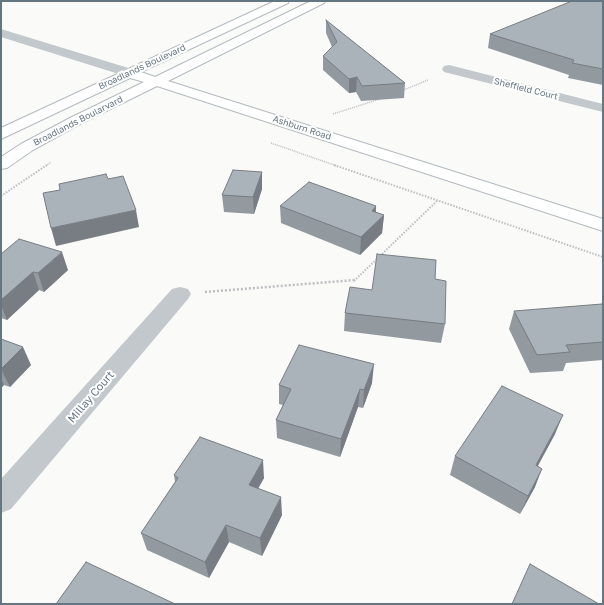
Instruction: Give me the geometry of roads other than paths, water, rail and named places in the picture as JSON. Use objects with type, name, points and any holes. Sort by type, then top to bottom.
[{"type":"main road","name":"Broadlands Boulevard","points":[[1,134],[284,1]]},
{"type":"main road","name":"Broadlands Boulevard","points":[[157,82],[320,1]]},
{"type":"main road","name":"Ashburn Road","points":[[130,73],[603,225]]},
{"type":"main road","name":"Broadlands Boularvard","points":[[1,164],[27,147],[75,121],[157,82]]},
{"type":"street","name":"Ashburn Road","points":[[1,33],[130,73]]},
{"type":"street","name":"Sheffield Court","points":[[449,69],[603,108]]},
{"type":"street","name":"Millay Court","points":[[1,500],[180,294]]}]
